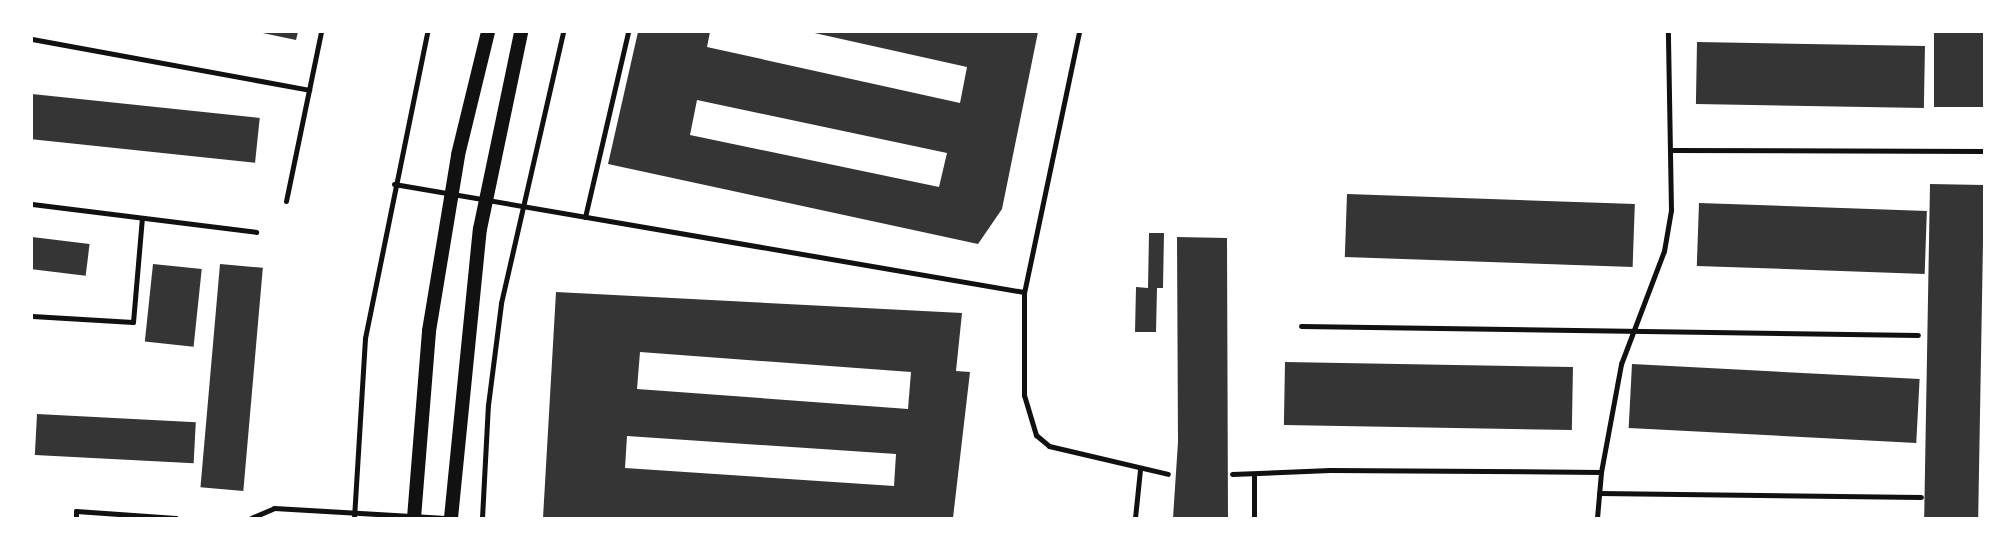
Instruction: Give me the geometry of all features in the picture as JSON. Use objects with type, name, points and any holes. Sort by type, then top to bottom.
[{"type":"main road","points":[[414,517],[429,331],[452,194],[488,32]]},
{"type":"main road","points":[[452,518],[484,200],[521,32]]},
{"type":"lane","points":[[286,201],[321,32]]},
{"type":"lane","points":[[354,516],[365,338],[394,184],[427,32]]},
{"type":"lane","points":[[482,519],[488,405],[501,303],[520,206],[563,32]]},
{"type":"lane","points":[[585,217],[628,32]]},
{"type":"lane","points":[[1079,32],[1024,292],[1024,395],[1036,435],[1066,454],[1168,474]]},
{"type":"lane","points":[[1597,519],[1601,472],[1621,364],[1664,251],[1673,150],[1668,32]]},
{"type":"lane","points":[[32,39],[309,90]]},
{"type":"lane","points":[[1673,150],[1984,151]]},
{"type":"lane","points":[[394,184],[1024,292]]},
{"type":"lane","points":[[32,204],[256,232]]},
{"type":"lane","points":[[32,316],[133,322],[142,218]]},
{"type":"lane","points":[[1301,326],[1919,335]]},
{"type":"lane","points":[[1135,519],[1140,470]]},
{"type":"lane","points":[[1233,474],[1330,470],[1601,472]]},
{"type":"lane","points":[[1254,474],[1254,519]]},
{"type":"lane","points":[[1599,493],[1921,497]]},
{"type":"lane","points":[[251,519],[274,508],[354,516],[452,518]]},
{"type":"lane","points":[[76,519],[76,511],[176,519]]},
{"type":"building","points":[[258,32],[298,32],[296,40]]},
{"type":"building","points":[[638,32],[710,32],[707,47],[960,103],[967,67],[810,32],[1038,32],[1002,209],[978,244],[608,164]],"holes":[[[697,100],[947,153],[939,187],[690,135]]]},
{"type":"building","points":[[1934,32],[1984,32],[1984,107],[1934,107]]},
{"type":"building","points":[[1697,42],[1925,46],[1924,108],[1696,104]]},
{"type":"building","points":[[32,94],[260,118],[255,163],[32,139]]},
{"type":"building","points":[[1930,184],[1984,185],[1978,518],[1924,518]]},
{"type":"building","points":[[1347,194],[1635,204],[1633,267],[1345,257]]},
{"type":"building","points":[[1699,203],[1927,211],[1925,274],[1697,266]]},
{"type":"building","points":[[1149,233],[1164,233],[1163,288],[1157,288],[1156,332],[1135,332],[1136,287],[1148,288]]},
{"type":"building","points":[[32,237],[90,244],[86,276],[32,269]]},
{"type":"building","points":[[1177,237],[1227,238],[1228,518],[1173,518],[1178,442]]},
{"type":"building","points":[[153,264],[202,269],[194,347],[145,342]]},
{"type":"building","points":[[220,264],[263,268],[243,491],[200,487]]},
{"type":"building","points":[[556,292],[962,313],[956,371],[970,372],[953,518],[543,518]],"holes":[[[640,352],[911,372],[908,409],[637,389]],[[627,436],[896,454],[894,486],[625,468]]]},
{"type":"building","points":[[1285,362],[1573,367],[1572,430],[1284,425]]},
{"type":"building","points":[[1632,364],[1920,379],[1916,443],[1629,428]]},
{"type":"building","points":[[37,414],[196,422],[194,463],[35,455]]}]
